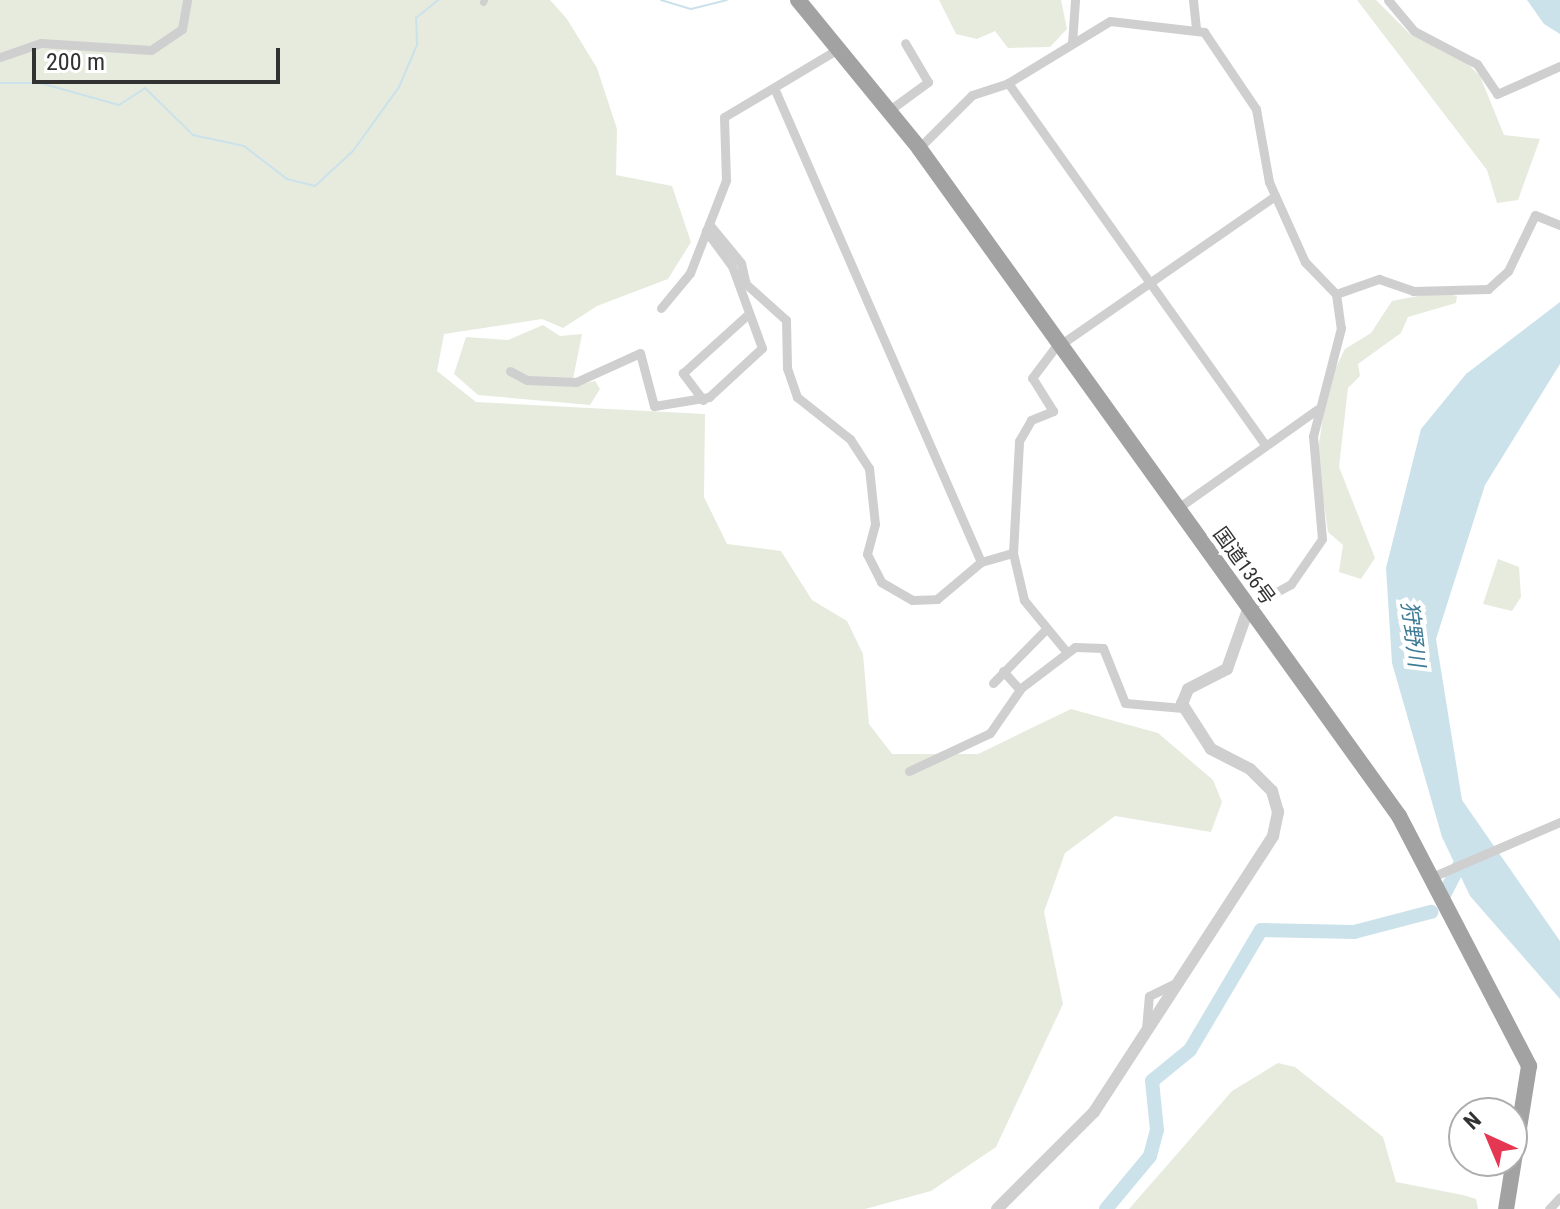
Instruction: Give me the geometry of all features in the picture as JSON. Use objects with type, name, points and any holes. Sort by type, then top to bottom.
[{"type":"highway","name":"国道136号","points":[[798,0],[891,109],[1399,816],[1436,875],[1529,1066],[1506,1209]]},
{"type":"street","points":[[0,57],[45,43],[151,50],[182,29],[187,0]]},
{"type":"street","points":[[1072,43],[1075,0]]},
{"type":"street","points":[[997,1209],[1094,1112],[1273,836],[1278,812],[1264,781],[1211,749],[1183,708],[1188,689],[1227,669],[1249,607],[1291,584],[1322,539],[1312,455],[1318,409],[1340,343],[1336,294],[1305,262],[1275,196],[1256,109],[1196,29],[1193,0]]},
{"type":"street","points":[[1388,0],[1414,31],[1477,64],[1497,94],[1560,66]]},
{"type":"street","points":[[919,148],[972,95],[1008,83],[1112,21],[1196,29]]},
{"type":"street","points":[[891,109],[928,82],[905,43]]},
{"type":"street","points":[[661,308],[690,273],[727,175],[724,117],[775,90],[838,49]]},
{"type":"street","points":[[1008,83],[1265,445]]},
{"type":"street","points":[[775,90],[981,562]]},
{"type":"street","points":[[1065,650],[1020,593],[1013,553],[1019,441],[1031,420],[1053,411],[1032,378],[1060,346],[1275,196]]},
{"type":"street","points":[[1336,294],[1379,279],[1413,291],[1488,289],[1508,271],[1535,215],[1560,225]]},
{"type":"street","points":[[510,371],[527,380],[576,382],[640,353],[652,404],[703,400],[761,351],[746,316],[732,266],[708,228]]},
{"type":"street","points":[[708,228],[741,263],[746,284],[786,320],[787,368],[797,397],[850,439],[869,468],[875,524],[867,554],[881,582],[912,600],[937,599],[981,562],[1013,553]]},
{"type":"street","points":[[703,400],[683,373],[746,316]]},
{"type":"street","points":[[1178,508],[1318,409]]},
{"type":"street","points":[[993,683],[1046,629]]},
{"type":"street","points":[[1065,650],[1103,648],[1130,705],[1183,708]]},
{"type":"street","points":[[909,771],[990,733],[1020,690],[1053,669],[1065,650]]},
{"type":"street","points":[[1003,671],[1020,690]]},
{"type":"street","points":[[1436,875],[1523,834],[1560,822]]},
{"type":"street","points":[[1549,1209],[1560,1197]]},
{"type":"shaded area","points":[[0,0],[550,0],[567,19],[597,68],[617,129],[616,175],[672,186],[691,242],[668,279],[597,306],[563,328],[542,319],[444,334],[437,371],[476,402],[705,414],[704,497],[727,544],[781,551],[812,600],[847,621],[863,654],[869,724],[892,754],[978,754],[1071,709],[1158,733],[1213,780],[1222,802],[1211,832],[1115,816],[1065,853],[1044,912],[1063,1004],[996,1147],[931,1191],[865,1209],[0,1209]]},
{"type":"shaded area","points":[[939,0],[1061,0],[1067,29],[1050,47],[1008,48],[995,31],[977,39],[956,34]]},
{"type":"shaded area","points":[[1357,0],[1376,0],[1411,35],[1463,59],[1480,76],[1504,135],[1540,139],[1518,200],[1497,203],[1487,170]]},
{"type":"shaded area","points":[[1439,292],[1457,296],[1456,303],[1408,317],[1401,333],[1358,364],[1360,376],[1348,388],[1339,467],[1375,558],[1361,579],[1339,572],[1343,545],[1328,532],[1317,457],[1328,383],[1345,349],[1371,333],[1392,301]]},
{"type":"shaded area","points":[[543,325],[560,336],[582,334],[573,379],[577,385],[595,381],[600,389],[590,405],[478,395],[454,374],[466,337],[508,340]]},
{"type":"shaded area","points":[[1498,559],[1519,567],[1521,597],[1512,611],[1483,604]]},
{"type":"shaded area","points":[[1278,1063],[1295,1067],[1383,1137],[1396,1182],[1476,1199],[1478,1209],[1129,1209],[1232,1091]]},
{"type":"water","points":[[1527,0],[1560,0],[1560,34],[1544,24]]},
{"type":"water","name":"狩野川","points":[[1560,302],[1560,364],[1485,485],[1436,639],[1462,800],[1560,941],[1560,999],[1470,896],[1442,837],[1392,663],[1386,568],[1421,429],[1466,374]]},
{"type":"waterway","points":[[0,83],[40,83],[119,105],[145,88],[193,135],[244,146],[287,179],[315,186],[353,151],[399,87],[417,45],[416,18],[438,0]]},
{"type":"waterway","points":[[661,0],[691,9],[727,0]]},
{"type":"waterway","points":[[1444,895],[1464,856]]},
{"type":"waterway","points":[[1106,1209],[1150,1156],[1157,1130],[1152,1081],[1190,1050],[1261,930],[1354,932],[1431,912]]}]
